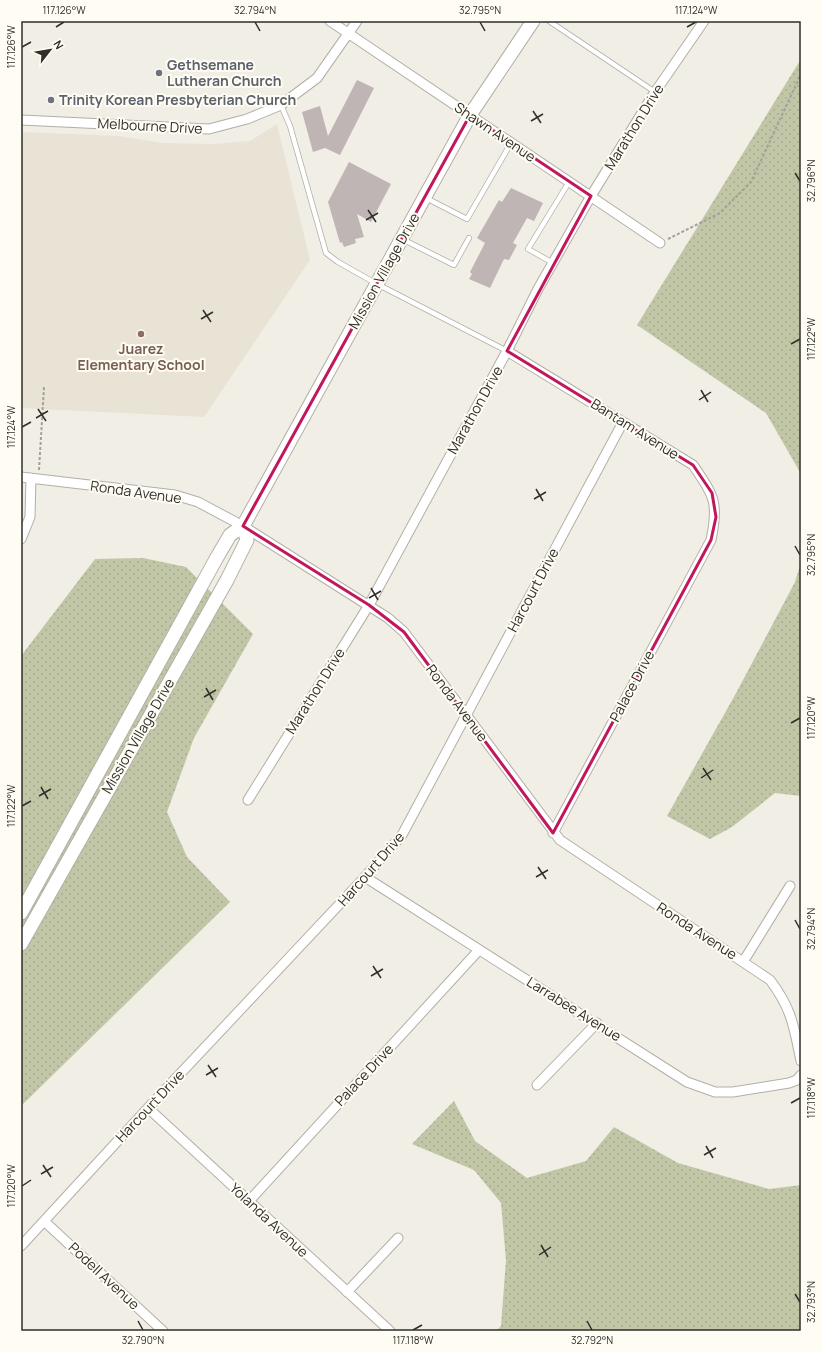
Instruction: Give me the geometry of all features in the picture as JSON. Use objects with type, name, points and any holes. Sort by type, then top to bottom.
[{"type":"main road","name":"Mission Village Drive","points":[[21,913],[216,559],[230,535],[243,526],[470,115],[533,21]]},
{"type":"main road","name":"Mission Village Drive","points":[[21,944],[227,580],[247,540],[243,526]]},
{"type":"street","name":"Shawn Avenue","points":[[330,21],[660,243]]},
{"type":"street","name":"Melbourne Drive","points":[[21,120],[209,129],[247,119],[281,105],[317,78],[357,21]]},
{"type":"street","name":"Marathon Drive","points":[[248,800],[369,605],[591,196],[655,92],[704,21]]},
{"type":"street","name":"Bantam Avenue","points":[[507,351],[693,465],[712,493],[716,516],[711,540]]},
{"type":"street","name":"Harcourt Drive","points":[[21,1246],[148,1108],[365,877],[402,835],[623,422]]},
{"type":"street","name":"Ronda Avenue","points":[[21,477],[175,495],[198,502],[243,526],[388,618],[404,632],[553,833],[560,840],[770,980],[781,994],[792,1018],[801,1061]]},
{"type":"street","points":[[21,539],[30,517],[35,478]]},
{"type":"street","name":"Palace Drive","points":[[553,833],[711,540]]},
{"type":"street","name":"Larrabee Avenue","points":[[365,877],[597,1023],[687,1082],[715,1092],[733,1092],[789,1083],[799,1077]]},
{"type":"street","points":[[743,962],[790,886]]},
{"type":"street","name":"Palace Drive","points":[[249,1201],[479,950]]},
{"type":"street","points":[[538,1085],[597,1023]]},
{"type":"street","name":"Yolanda Avenue","points":[[148,1108],[390,1331]]},
{"type":"street","name":"Podell Avenue","points":[[44,1221],[163,1331]]},
{"type":"street","points":[[347,1292],[398,1238]]},
{"type":"lane","points":[[549,21],[655,92]]},
{"type":"lane","points":[[281,105],[290,126],[326,253],[338,262],[377,284],[507,351]]},
{"type":"lane","points":[[425,197],[467,219],[511,142]]},
{"type":"lane","points":[[553,264],[528,249],[569,182]]},
{"type":"lane","points":[[402,239],[454,265],[469,238]]},
{"type":"path","points":[[660,243],[720,213],[751,182],[801,74]]},
{"type":"path","points":[[35,478],[39,450],[44,387]]},
{"type":"highlighted area","points":[[470,115],[591,196],[507,351],[693,465],[712,493],[716,517],[711,540],[553,833],[404,632],[369,605],[243,526]]},
{"type":"shaded area","name":"Juarez Elementary School","points":[[277,124],[310,260],[204,417],[21,408],[21,132],[119,136],[163,143],[214,144],[250,141]]},
{"type":"green space","points":[[801,59],[801,474],[766,413],[637,325]]},
{"type":"green space","points":[[143,558],[186,567],[253,634],[194,738],[167,812],[187,857],[230,902],[21,1106],[21,656],[95,559]]},
{"type":"green space","points":[[801,562],[801,796],[775,793],[732,827],[710,839],[667,816],[735,695],[795,582]]},
{"type":"green space","points":[[454,1101],[475,1141],[527,1178],[586,1161],[614,1127],[678,1163],[769,1189],[801,1185],[801,1331],[496,1331],[501,1326],[506,1260],[501,1203],[474,1170],[412,1144]]},
{"type":"building","points":[[357,80],[374,88],[340,155],[325,148],[313,152],[302,112],[320,106],[328,136]]},
{"type":"building","points":[[349,162],[391,184],[371,222],[357,214],[364,237],[355,239],[356,243],[344,247],[342,242],[340,243],[328,202]]},
{"type":"building","points":[[511,188],[543,203],[534,221],[527,218],[513,243],[517,245],[509,260],[504,259],[490,288],[469,279],[472,274],[470,272],[485,243],[477,238],[499,200],[502,202]]},
{"type":"place","name":"Gethsemane Lutheran Church","points":[[159,73]]},
{"type":"place","name":"Trinity Korean Presbyterian Church","points":[[51,100]]},
{"type":"place","name":"Juarez Elementary School","points":[[141,334]]}]
